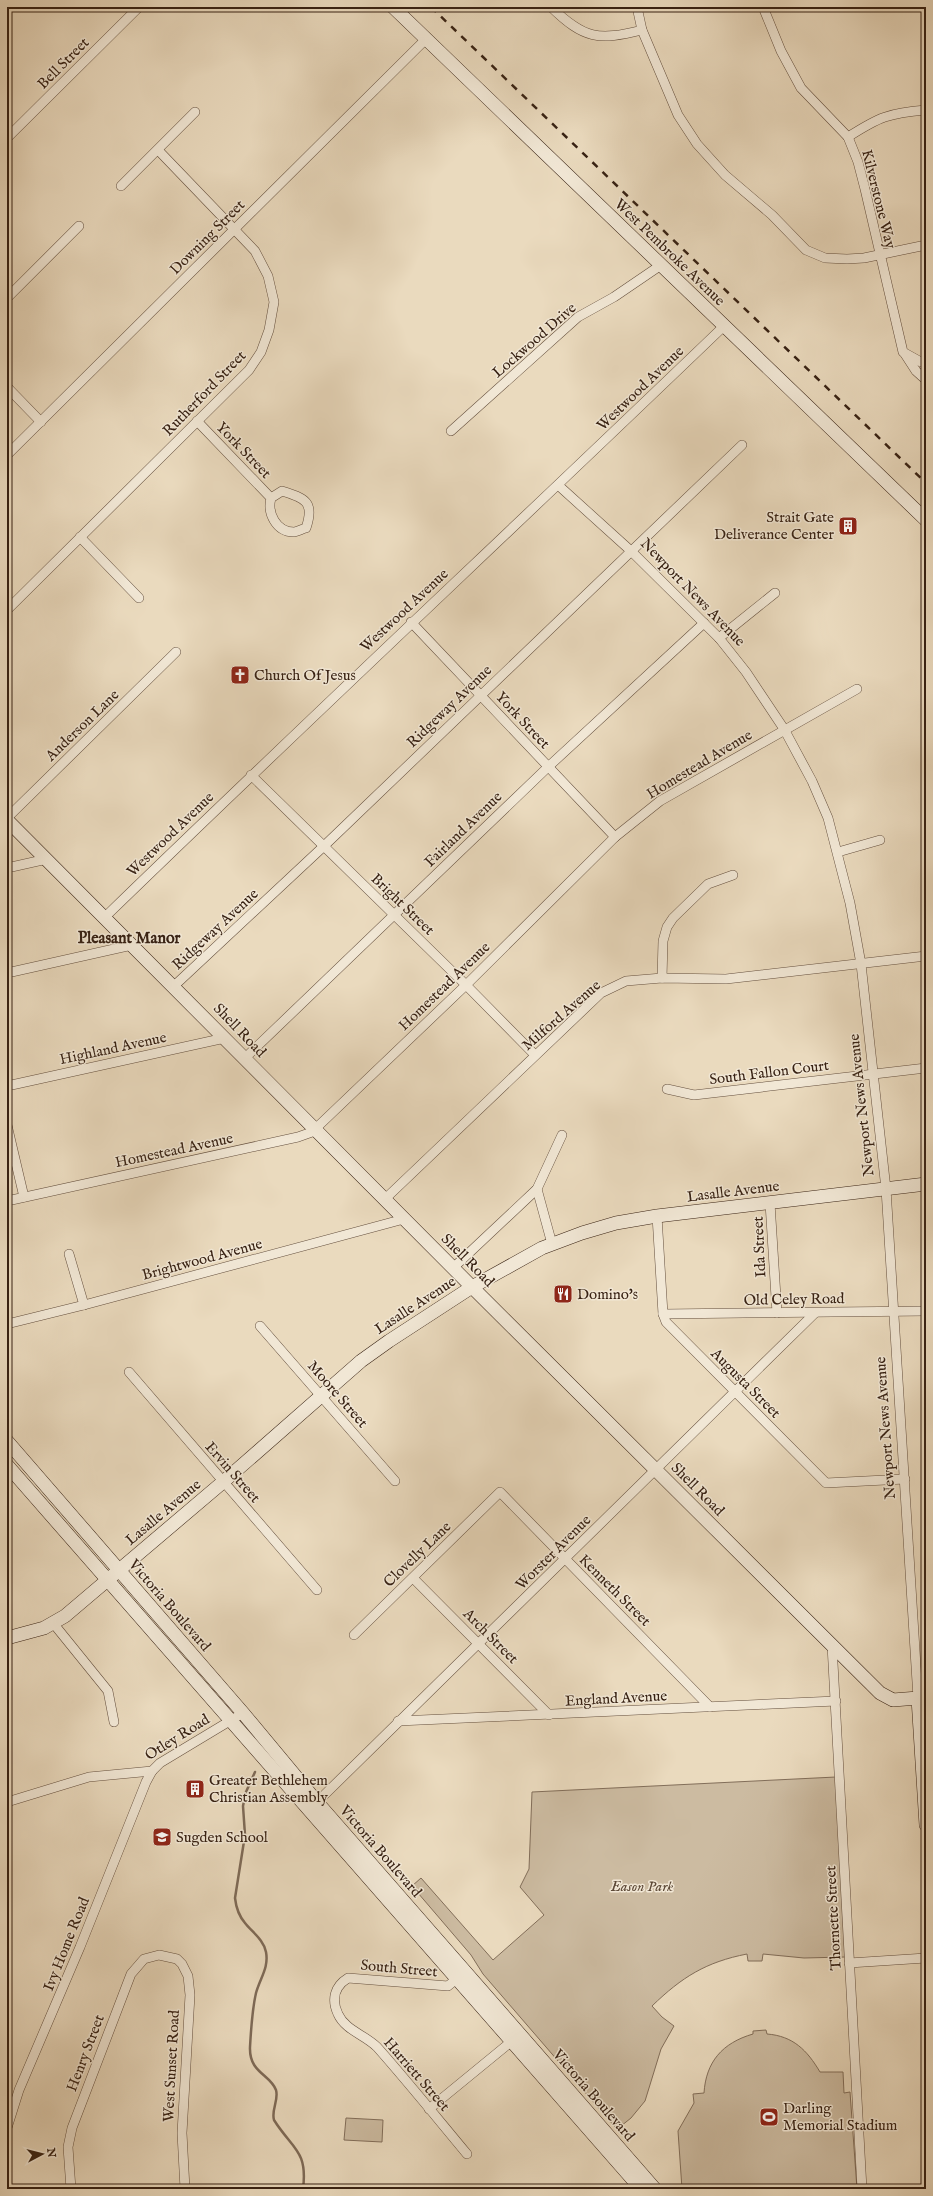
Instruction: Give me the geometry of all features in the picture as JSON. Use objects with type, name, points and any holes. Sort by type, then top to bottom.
[{"type":"main road","name":"West Pembroke Avenue","points":[[393,7],[926,520]]},
{"type":"main road","name":"Shell Road","points":[[7,819],[404,1219],[888,1700],[922,1698]]},
{"type":"main road","name":"Lasalle Avenue","points":[[7,1638],[33,1631],[53,1623],[223,1482],[320,1396],[389,1341],[472,1287],[515,1262],[552,1244],[578,1234],[616,1223],[657,1216],[926,1184]]},
{"type":"main road","name":"Victoria Boulevard","points":[[7,1441],[243,1713],[313,1806]]},
{"type":"main road","name":"Victoria Boulevard","points":[[7,1465],[229,1721],[313,1806],[461,1975],[655,2189]]},
{"type":"main road","name":"Newport News Avenue","points":[[922,1698],[926,1825]]},
{"type":"main road","name":"Victoria Boulevard","points":[[461,1975],[512,2041],[641,2189]]},
{"type":"street","name":"Bell Street","points":[[7,138],[139,7]]},
{"type":"street","points":[[551,7],[568,24],[592,35],[612,37],[642,30]]},
{"type":"street","points":[[637,7],[642,30],[678,115],[697,144],[725,175],[772,215],[806,250],[825,258],[847,259],[879,255],[926,245]]},
{"type":"street","name":"Kilverstone Way","points":[[762,7],[781,51],[801,88],[848,137],[858,162],[903,352],[916,371],[926,380]]},
{"type":"street","name":"Downing Street","points":[[7,455],[426,39]]},
{"type":"street","points":[[848,137],[882,117],[901,112],[926,110]]},
{"type":"street","points":[[121,186],[195,112]]},
{"type":"street","name":"Rutherford Street","points":[[7,610],[249,370],[261,352],[270,330],[274,302],[268,276],[255,251],[236,228],[158,150]]},
{"type":"street","points":[[7,298],[78,226]]},
{"type":"street","name":"Lockwood Drive","points":[[451,431],[578,317],[614,297],[661,265]]},
{"type":"street","name":"Westwood Avenue","points":[[105,917],[411,622],[558,485],[724,326]]},
{"type":"street","points":[[903,352],[921,362],[926,362]]},
{"type":"street","points":[[7,387],[41,422]]},
{"type":"street","name":"York Street","points":[[197,421],[270,498]]},
{"type":"street","name":"Ridgeway Avenue","points":[[174,986],[324,846],[742,445]]},
{"type":"street","name":"Newport News Avenue","points":[[558,485],[632,551],[719,638],[746,672],[784,729],[812,781],[828,818],[850,903],[861,964],[874,1074],[886,1189],[905,1479],[922,1698]]},
{"type":"street","name":"York Street","points":[[282,491],[299,496],[308,503],[311,511],[306,528],[295,533],[283,530],[272,519],[268,507],[270,498],[282,491]]},
{"type":"street","points":[[80,537],[139,598]]},
{"type":"street","points":[[719,638],[775,593]]},
{"type":"street","name":"York Street","points":[[411,622],[615,837]]},
{"type":"street","name":"Fairland Avenue","points":[[245,1058],[395,916],[548,767],[704,623]]},
{"type":"street","name":"Anderson Lane","points":[[7,819],[176,652]]},
{"type":"street","name":"Homestead Avenue","points":[[7,1201],[298,1137],[316,1129],[466,985],[615,837],[660,801],[784,729],[856,690]]},
{"type":"street","name":"Bright Street","points":[[251,775],[466,985],[535,1055]]},
{"type":"street","points":[[838,852],[880,840]]},
{"type":"street","points":[[7,868],[47,859]]},
{"type":"street","points":[[662,978],[663,941],[667,927],[673,918],[708,884],[733,875]]},
{"type":"street","points":[[7,973],[132,944]]},
{"type":"street","name":"Milford Avenue","points":[[385,1199],[601,993],[626,981],[662,978],[726,979],[926,956]]},
{"type":"street","name":"Highland Avenue","points":[[7,1086],[225,1038]]},
{"type":"street","name":"South Fallon Court","points":[[667,1090],[694,1095],[926,1068]]},
{"type":"street","points":[[7,1125],[24,1197]]},
{"type":"street","points":[[453,1268],[537,1189],[562,1135]]},
{"type":"street","points":[[537,1189],[552,1244]]},
{"type":"street","name":"Ida Street","points":[[770,1203],[777,1313]]},
{"type":"street","points":[[657,1216],[663,1314]]},
{"type":"street","name":"Brightwood Avenue","points":[[7,1324],[84,1305],[404,1219]]},
{"type":"street","points":[[69,1254],[84,1305]]},
{"type":"street","name":"Old Celey Road","points":[[663,1314],[926,1311]]},
{"type":"street","name":"Worster Avenue","points":[[313,1806],[814,1313]]},
{"type":"street","name":"Augusta Street","points":[[663,1314],[666,1322],[826,1483],[905,1479]]},
{"type":"street","name":"Moore Street","points":[[260,1326],[395,1481]]},
{"type":"street","name":"Ervin Street","points":[[128,1372],[317,1590]]},
{"type":"street","name":"Kenneth Street","points":[[500,1492],[710,1707]]},
{"type":"street","name":"Clovelly Lane","points":[[354,1635],[500,1492]]},
{"type":"street","name":"Arch Street","points":[[413,1578],[549,1715]]},
{"type":"street","points":[[53,1623],[108,1691],[114,1722]]},
{"type":"street","name":"Thornette Street","points":[[832,1646],[862,2189]]},
{"type":"street","name":"England Avenue","points":[[398,1721],[836,1701]]},
{"type":"street","name":"Otley Road","points":[[7,1802],[90,1777],[152,1771],[160,1762],[243,1713]]},
{"type":"street","name":"Ivy Home Road","points":[[7,2128],[19,2090],[80,1947],[146,1782],[152,1771]]},
{"type":"street","name":"Henry Street","points":[[70,2188],[68,2147],[72,2128],[128,1980],[137,1965],[144,1959],[153,1956],[165,1956]]},
{"type":"street","name":"West Sunset Road","points":[[165,1956],[177,1959],[182,1964],[189,1984],[182,2116],[185,2189]]},
{"type":"street","points":[[849,1963],[926,1958]]},
{"type":"street","name":"South Street","points":[[348,1978],[448,1986],[461,1975]]},
{"type":"street","name":"Harriett Street","points":[[348,1978],[340,1983],[336,1992],[334,2001],[338,2014],[346,2025],[375,2045],[467,2154]]},
{"type":"street","points":[[430,2109],[512,2041]]},
{"type":"green space","name":"Eason Park","points":[[836,1777],[845,1957],[804,1958],[763,1954],[762,1961],[748,1961],[747,1954],[719,1961],[684,1979],[652,2006],[662,2017],[674,2026],[661,2049],[645,2101],[631,2118],[621,2126],[615,2127],[483,1974],[471,1955],[412,1886],[421,1878],[493,1960],[544,1915],[520,1887],[529,1869],[532,1792]]},
{"type":"green space","name":"Darling Memorial Stadium","points":[[766,2030],[767,2034],[776,2035],[792,2041],[810,2057],[820,2072],[843,2072],[844,2093],[850,2092],[857,2189],[682,2189],[678,2131],[694,2103],[693,2094],[704,2093],[705,2082],[712,2063],[724,2048],[753,2034],[753,2031]]},
{"type":"green space","points":[[346,2118],[383,2120],[382,2142],[344,2140]]},
{"type":"waterway","points":[[255,1772],[246,1792],[243,1806],[245,1835],[235,1898],[241,1917],[263,1944],[267,1958],[256,1993],[250,2040],[251,2056],[256,2068],[269,2080],[276,2090],[277,2098],[273,2112],[274,2120],[301,2158],[304,2176],[303,2189]]},
{"type":"railway","points":[[431,7],[926,483]]},
{"type":"place","name":"Strait Gate Deliverance Center","points":[[848,526]]},
{"type":"place","name":"Church Of Jesus","points":[[240,675]]},
{"type":"place","name":"Domino's","points":[[563,1294]]},
{"type":"place","name":"Greater Bethlehem Christian Assembly","points":[[195,1789]]},
{"type":"place","name":"Sugden School","points":[[162,1837]]},
{"type":"place","name":"Darling Memorial Stadium","points":[[769,2117]]},
{"type":"district","name":"Pleasant Manor","points":[[129,937]]}]
